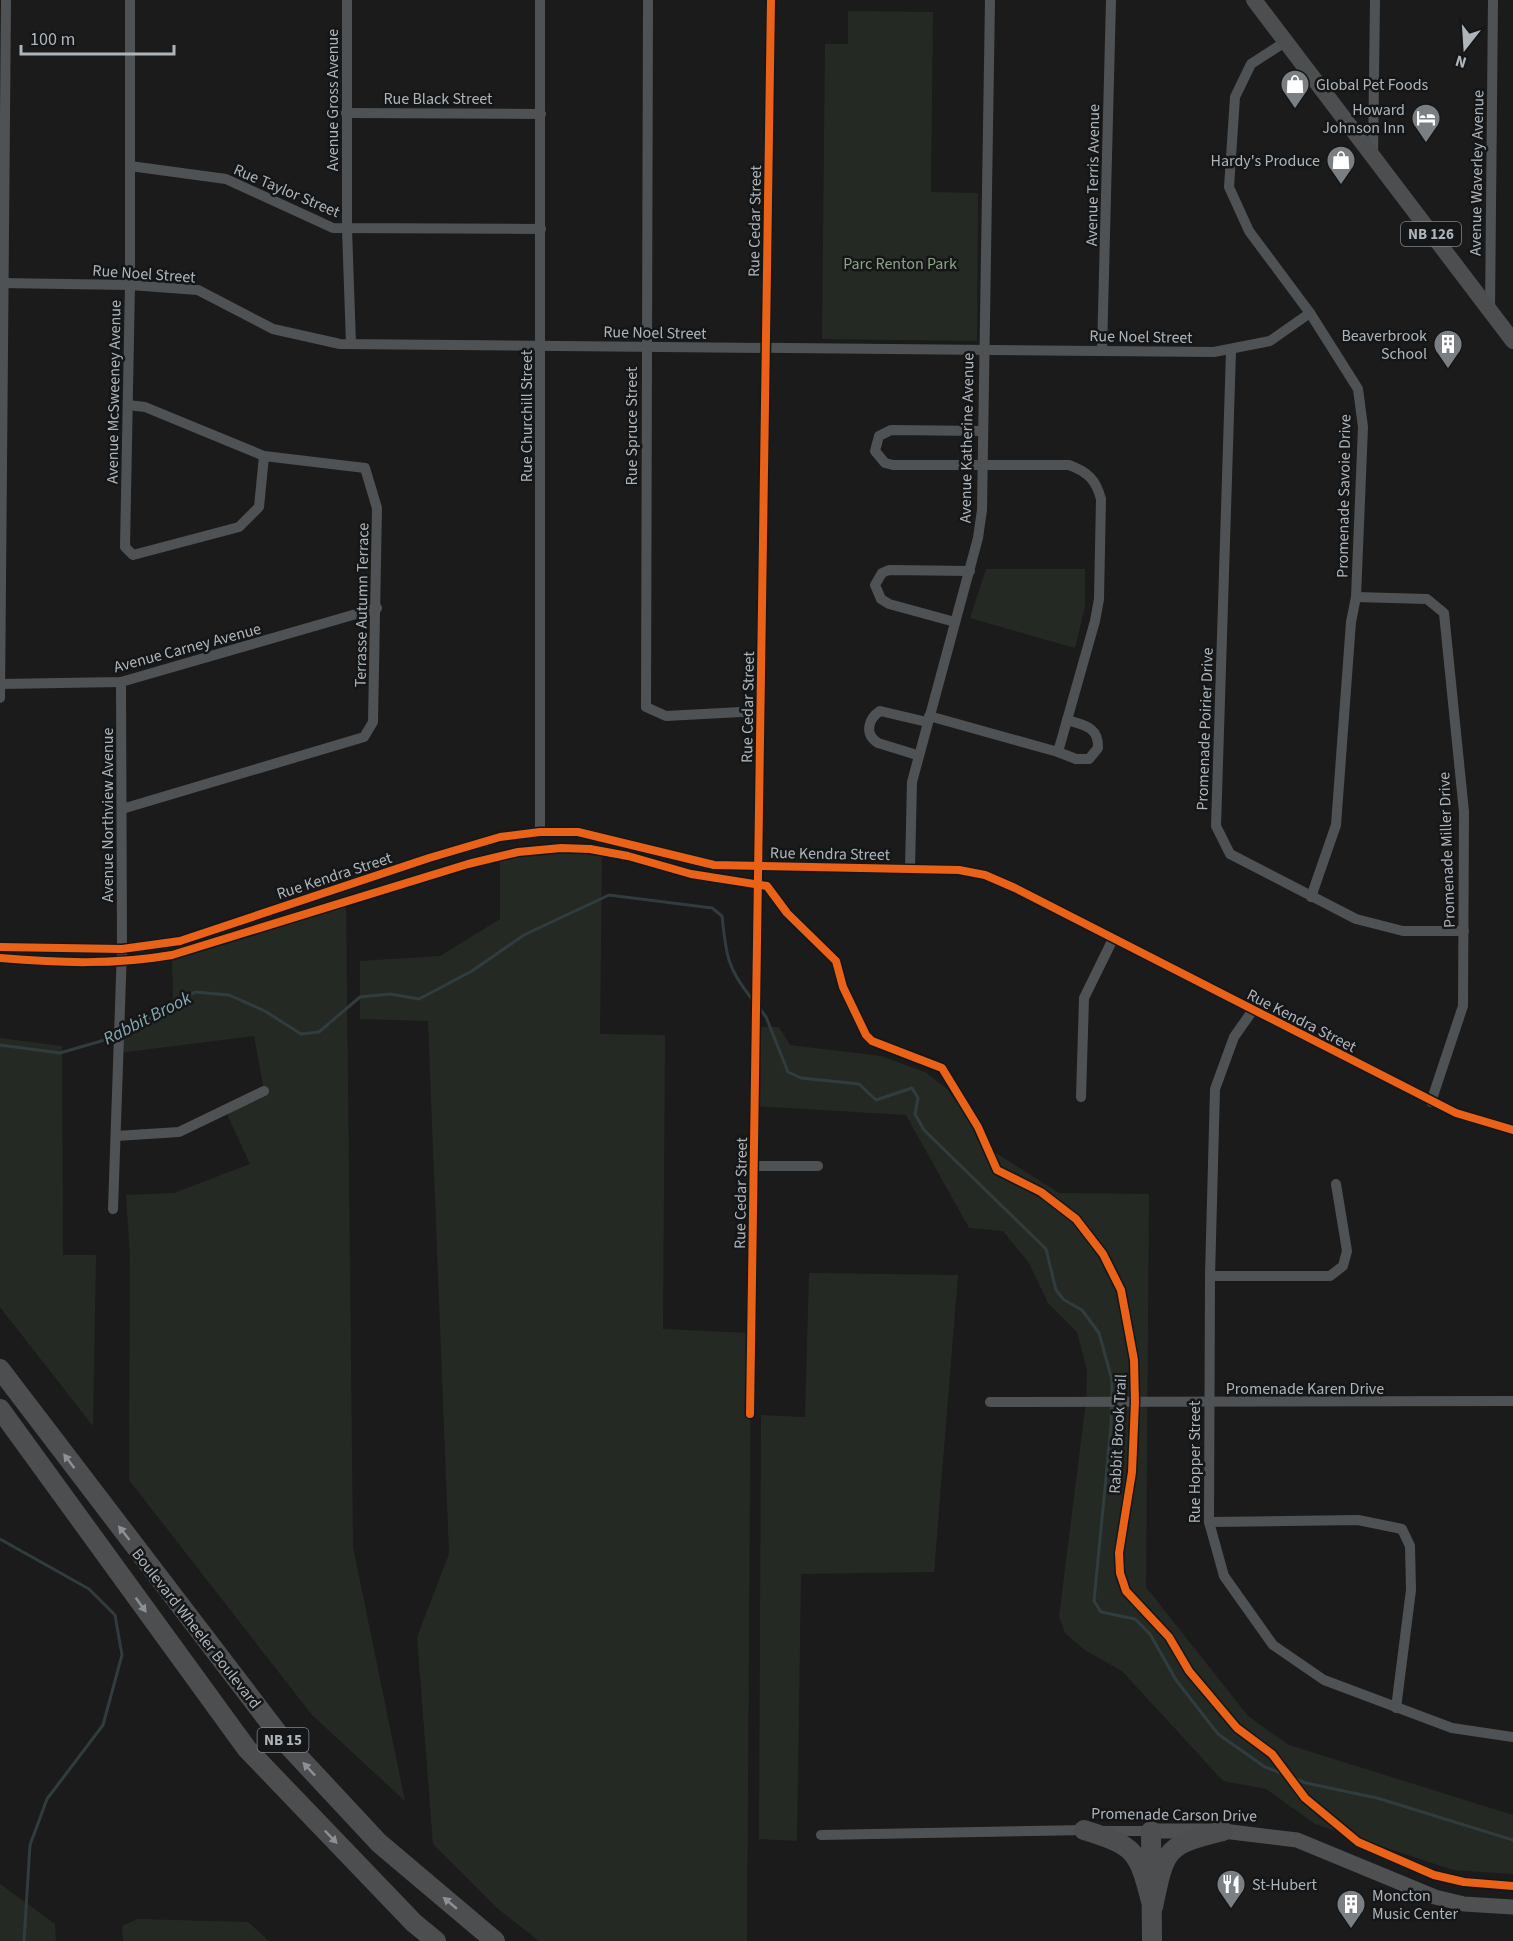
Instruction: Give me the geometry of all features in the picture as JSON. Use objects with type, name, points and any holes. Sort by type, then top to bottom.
[{"type":"highway","name":"Boulevard Wheeler Boulevard","points":[[0,1369],[283,1740],[379,1843],[495,1941]]},
{"type":"highway","name":"Boulevard Wheeler Boulevard","points":[[0,1409],[247,1749],[414,1923],[436,1941]]},
{"type":"highway","points":[[1084,1830],[1116,1840],[1129,1847],[1142,1868],[1153,1907]]},
{"type":"highway","points":[[1151,1831],[1152,1941]]},
{"type":"highway","points":[[1153,1907],[1161,1868],[1167,1855],[1176,1844],[1223,1831]]},
{"type":"main road","name":"NB 126","points":[[1254,0],[1513,341]]},
{"type":"street","points":[[0,698],[1,283],[6,0]]},
{"type":"street","name":"Avenue McSweeney Avenue","points":[[130,0],[130,285],[125,547],[133,555],[239,526],[259,507],[264,456]]},
{"type":"street","name":"Avenue Gross Avenue","points":[[347,0],[347,229],[351,344]]},
{"type":"street","name":"Rue Churchill Street","points":[[540,0],[536,113],[541,229],[540,832]]},
{"type":"street","name":"Rue Spruce Street","points":[[648,0],[646,707],[666,716],[760,711]]},
{"type":"street","name":"Rue Cedar Street","points":[[750,1414],[771,0]]},
{"type":"street","name":"Avenue Katherine Avenue","points":[[910,868],[912,782],[917,755],[970,571],[982,510],[990,0]]},
{"type":"street","name":"Avenue Terris Avenue","points":[[1102,351],[1111,0]]},
{"type":"street","points":[[1373,157],[1375,0]]},
{"type":"street","name":"Avenue Waverley Avenue","points":[[1490,311],[1493,0]]},
{"type":"street","name":"Promenade Savoie Drive","points":[[1285,42],[1251,64],[1236,97],[1229,187],[1249,231],[1310,313],[1358,390],[1363,427],[1356,597],[1351,622],[1336,825],[1311,897]]},
{"type":"street","name":"Rue Black Street","points":[[346,113],[536,113]]},
{"type":"street","name":"Rue Taylor Street","points":[[130,166],[226,179],[333,228],[541,229]]},
{"type":"street","name":"Rue Noel Street","points":[[1,283],[130,285],[198,290],[273,329],[351,344],[1231,351],[1270,341],[1310,313]]},
{"type":"street","name":"Promenade Poirier Drive","points":[[1231,351],[1216,826],[1230,854],[1356,920],[1403,931],[1464,931]]},
{"type":"street","name":"Terrasse Autumn Terrace","points":[[122,809],[364,737],[373,722],[378,508],[365,468],[264,456],[145,407],[128,405]]},
{"type":"street","points":[[982,431],[891,430],[879,436],[875,451],[885,463],[893,465],[1069,465],[1084,471],[1097,484],[1101,499],[1099,599],[1058,752]]},
{"type":"street","points":[[955,622],[889,604],[881,599],[874,585],[882,573],[889,570],[970,571]]},
{"type":"street","name":"Promenade Miller Drive","points":[[1356,597],[1427,599],[1444,613],[1464,812],[1463,1006],[1431,1102]]},
{"type":"street","name":"Avenue Carney Avenue","points":[[0,684],[122,682],[376,608]]},
{"type":"street","name":"Avenue Northview Avenue","points":[[113,1209],[122,949],[122,682]]},
{"type":"street","points":[[917,755],[873,740],[869,728],[871,720],[880,711],[885,710],[928,719],[1083,760],[1089,759],[1098,748],[1096,733],[1092,729],[1067,720]]},
{"type":"street","name":"Rue Kendra Street","points":[[0,947],[122,949],[180,941],[429,858],[500,837],[540,832],[578,832],[714,865],[958,870],[985,875],[1431,1102],[1481,1122],[1513,1130]]},
{"type":"street","points":[[1081,1097],[1084,998],[1113,939]]},
{"type":"street","name":"Rue Hopper Street","points":[[1252,1010],[1234,1037],[1215,1089],[1210,1276],[1209,1522],[1224,1576],[1273,1645],[1324,1680],[1452,1728],[1513,1737]]},
{"type":"street","points":[[116,1136],[179,1132],[264,1091]]},
{"type":"street","points":[[754,1166],[818,1166]]},
{"type":"street","points":[[1210,1276],[1330,1276],[1343,1266],[1347,1251],[1336,1184]]},
{"type":"street","name":"Promenade Karen Drive","points":[[990,1402],[1513,1401]]},
{"type":"street","points":[[1209,1522],[1358,1520],[1402,1529],[1410,1546],[1411,1590],[1396,1708]]},
{"type":"street","name":"Promenade Carson Drive","points":[[821,1834],[1084,1830],[1223,1831],[1297,1840],[1435,1897],[1464,1904],[1511,1907]]},
{"type":"green space","name":"Parc Renton Park","points":[[848,11],[933,12],[931,192],[978,193],[977,341],[822,339],[825,44],[848,44]]},
{"type":"green space","points":[[986,569],[1085,569],[1085,606],[1075,648],[970,618]]},
{"type":"green space","points":[[561,848],[602,851],[600,1034],[665,1035],[663,1329],[751,1333],[747,1941],[539,1941],[498,1909],[433,1844],[417,1637],[449,1554],[428,1021],[360,1019],[360,961],[440,956],[500,919],[500,855]]},
{"type":"green space","points":[[346,901],[353,1547],[405,1801],[312,1715],[129,1480],[130,1255],[126,1195],[174,1193],[250,1164],[225,1110],[264,1091],[254,1036],[119,1053],[119,1035],[173,1004],[172,955]]},
{"type":"green space","points":[[756,1027],[779,1027],[790,1045],[881,1056],[925,1072],[946,1088],[993,1151],[1059,1193],[1149,1194],[1146,1587],[1248,1716],[1289,1745],[1513,1815],[1513,1874],[1453,1870],[1315,1824],[1266,1789],[1223,1781],[1122,1671],[1086,1651],[1065,1633],[1059,1616],[1086,1402],[1087,1370],[1077,1332],[1048,1303],[1029,1263],[1003,1231],[969,1228],[906,1115],[754,1106]]},
{"type":"green space","points":[[0,1038],[62,1046],[63,1255],[96,1255],[93,1426],[0,1307]]},
{"type":"green space","points":[[809,1273],[958,1275],[934,1572],[801,1574],[797,1841],[759,1839],[761,1415],[805,1417]]},
{"type":"green space","points":[[0,1884],[55,1924],[56,1941],[0,1941]]},
{"type":"green space","points":[[138,1919],[248,1922],[269,1941],[123,1941],[122,1926]]},
{"type":"waterway","points":[[121,1034],[195,992],[229,995],[265,1011],[301,1034],[319,1032],[360,997],[390,994],[419,999],[472,971],[524,935],[609,895],[712,908],[722,916],[729,960],[737,978],[752,999]]},
{"type":"waterway","points":[[760,1009],[766,1017],[788,1072],[801,1078],[859,1084],[876,1100],[912,1088],[918,1098],[915,1114],[924,1130],[1046,1249],[1056,1290],[1064,1300],[1082,1310],[1099,1333],[1112,1380],[1111,1426],[1094,1601],[1101,1612],[1135,1619],[1150,1634],[1176,1680],[1218,1734],[1265,1767],[1306,1783],[1377,1798],[1513,1840]]},
{"type":"waterway","name":"Rabbit Brook","points":[[0,1045],[60,1053],[115,1037]]},
{"type":"waterway","points":[[0,1539],[89,1589],[115,1615],[122,1655],[103,1725],[47,1799],[30,1845],[24,1941]]},
{"type":"cycle path","points":[[750,1414],[771,0]]},
{"type":"cycle path","points":[[0,947],[122,949],[180,941],[429,858],[500,837],[540,832],[578,832],[714,865],[959,870],[985,875],[1015,888],[1456,1113],[1513,1130]]},
{"type":"cycle path","name":"Rabbit Brook Trail","points":[[0,958],[86,962],[172,955],[468,864],[518,852],[561,848],[590,849],[628,856],[691,874],[767,886],[787,913],[836,961],[843,987],[866,1035],[872,1041],[942,1068],[978,1127],[997,1170],[1041,1192],[1076,1219],[1103,1254],[1121,1290],[1134,1360],[1132,1472],[1119,1553],[1120,1573],[1126,1591],[1169,1637],[1189,1671],[1237,1728],[1272,1754],[1305,1798],[1358,1842],[1434,1875],[1464,1882],[1513,1886]]},
{"type":"place","name":"Global Pet Foods","points":[[1295,110]]},
{"type":"place","name":"Howard Johnson Inn","points":[[1426,144]]},
{"type":"place","name":"Hardy's Produce","points":[[1341,186]]},
{"type":"place","name":"Beaverbrook School","points":[[1448,370]]},
{"type":"place","name":"St-Hubert","points":[[1231,1910]]},
{"type":"place","name":"Moncton Music Center","points":[[1351,1930]]}]
